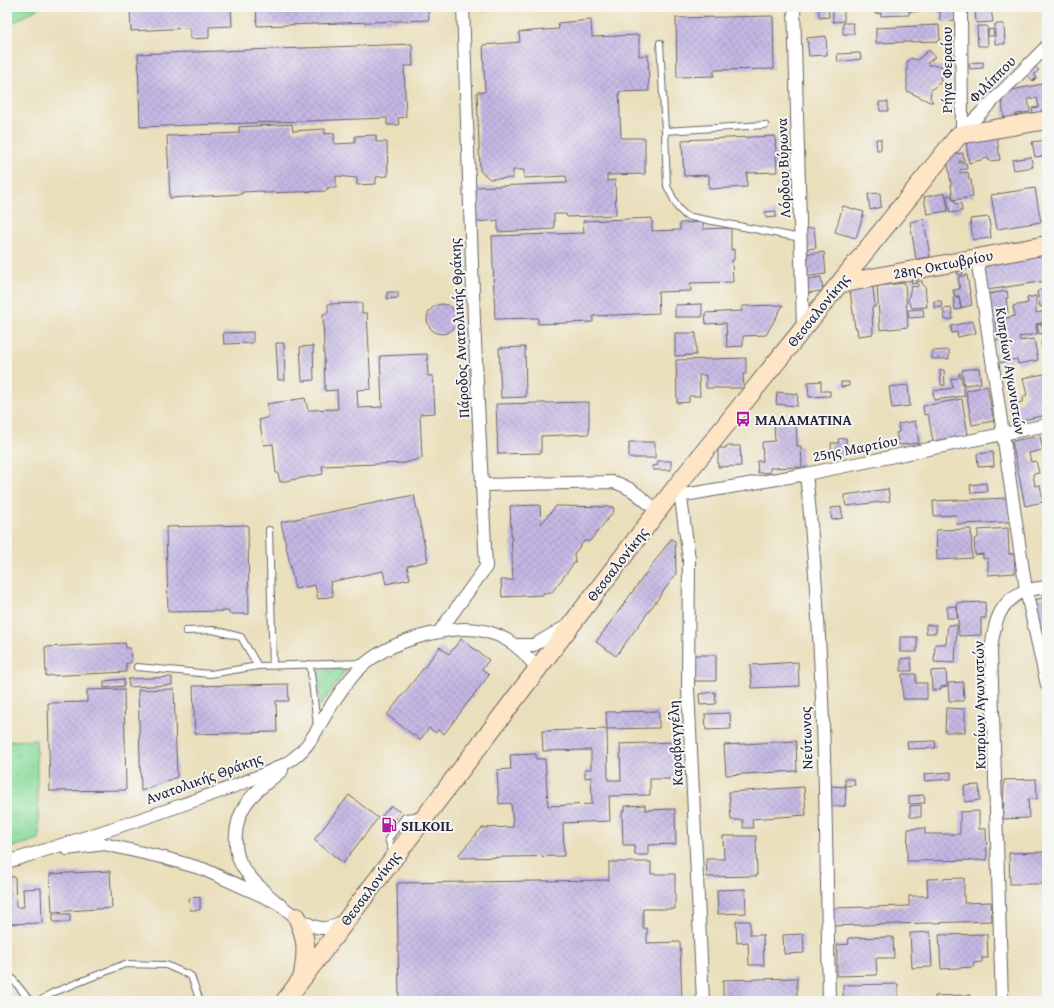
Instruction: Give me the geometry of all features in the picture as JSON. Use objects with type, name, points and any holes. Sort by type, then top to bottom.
[{"type":"main road","points":[[961,133],[1047,120]]},
{"type":"main road","name":"Θεσσαλονίκης","points":[[285,1001],[344,921],[658,512],[676,493],[803,328],[961,133]]},
{"type":"main road","name":"28ης Οκτωβρίου","points":[[839,284],[1047,245]]},
{"type":"main road","points":[[297,917],[305,934],[307,953],[303,976]]},
{"type":"street","name":"Πάροδος Ανατολικής Θράκης","points":[[438,632],[486,567],[474,321],[463,7]]},
{"type":"street","name":"Λόρδου Βύρωνα","points":[[794,7],[803,328]]},
{"type":"street","name":"Ρήγα Φεραίου","points":[[961,7],[961,133]]},
{"type":"street","name":"Φιλίππου","points":[[961,133],[1047,46]]},
{"type":"street","name":"Κυπρίων Αγωνιστών","points":[[977,258],[1026,590],[1016,595],[1002,608],[993,634],[992,651],[1002,1001]]},
{"type":"street","name":"25ης Μαρτίου","points":[[676,493],[806,474],[1047,425]]},
{"type":"street","name":"Νεύτωνος","points":[[806,474],[814,550],[822,712],[829,1001]]},
{"type":"street","points":[[483,485],[613,482],[625,485],[635,491],[658,512]]},
{"type":"street","name":"Καραβαγγέλη","points":[[676,493],[689,559],[688,688],[703,1001]]},
{"type":"street","points":[[1047,587],[1026,590],[1047,685]]},
{"type":"street","points":[[515,645],[534,645],[574,620]]},
{"type":"street","name":"Ανατολικής Θράκης","points":[[7,863],[122,826],[255,779],[296,758],[311,741],[345,684],[366,663],[390,646],[438,632],[475,629],[490,632],[503,637],[526,654],[538,670]]},
{"type":"street","points":[[296,758],[256,792],[243,808],[237,828],[236,844],[240,862],[249,876],[278,903],[297,917],[322,928],[344,921]]},
{"type":"street","points":[[7,863],[68,849],[104,844],[165,858],[202,869],[278,903]]},
{"type":"lane","points":[[660,43],[667,186],[678,208],[686,216],[801,238]]},
{"type":"lane","points":[[665,131],[765,125]]},
{"type":"lane","points":[[269,530],[273,666]]},
{"type":"lane","points":[[186,631],[213,630],[241,637],[258,666]]},
{"type":"lane","points":[[137,667],[210,674],[258,666],[366,663]]},
{"type":"lane","points":[[310,664],[317,730]]},
{"type":"lane","points":[[391,848],[388,839],[405,817],[416,816]]},
{"type":"lane","points":[[40,1001],[52,993],[125,964],[166,965],[191,976],[200,1001]]},
{"type":"lane","points":[[7,972],[30,1001]]},
{"type":"green space","points":[[7,7],[37,7],[37,9],[7,26]]},
{"type":"green space","points":[[347,668],[320,706],[318,671]]},
{"type":"green space","points":[[36,740],[39,839],[7,849],[7,741]]},
{"type":"building","points":[[130,7],[231,7],[232,26],[209,27],[209,38],[190,39],[190,28],[131,31]]},
{"type":"building","points":[[256,7],[428,7],[429,20],[257,26]]},
{"type":"building","points":[[480,7],[523,7],[523,9],[480,11]]},
{"type":"building","points":[[555,7],[569,7],[569,8],[556,9]]},
{"type":"building","points":[[819,7],[828,7],[829,17],[819,18]]},
{"type":"building","points":[[875,7],[909,7],[909,15],[881,16],[881,13],[875,14]]},
{"type":"building","points":[[910,7],[920,7],[920,11],[910,12]]},
{"type":"building","points":[[936,7],[956,7],[956,20],[940,21],[940,11],[936,12]]},
{"type":"building","points":[[991,8],[993,22],[976,23],[975,9]]},
{"type":"building","points":[[833,10],[844,10],[844,21],[833,22]]},
{"type":"building","points":[[773,16],[774,69],[714,70],[714,76],[677,77],[676,18]]},
{"type":"building","points":[[591,20],[592,37],[639,35],[639,56],[648,55],[649,91],[619,92],[621,138],[645,138],[645,174],[607,175],[607,181],[615,180],[616,215],[567,217],[566,214],[554,214],[554,229],[498,232],[498,220],[476,222],[475,187],[567,183],[566,176],[524,178],[524,170],[513,170],[513,178],[490,179],[480,171],[477,92],[485,92],[483,45],[520,42],[519,32],[559,29],[558,23]]},
{"type":"building","points":[[843,23],[853,23],[854,34],[843,34]]},
{"type":"building","points":[[995,24],[1004,24],[1005,44],[995,44]]},
{"type":"building","points":[[939,25],[940,41],[876,43],[876,28]]},
{"type":"building","points":[[977,26],[987,26],[988,46],[978,46]]},
{"type":"building","points":[[993,29],[994,36],[988,36],[988,30]]},
{"type":"building","points":[[826,36],[827,55],[809,56],[807,38]]},
{"type":"building","points":[[412,44],[413,66],[404,66],[406,117],[398,118],[399,125],[387,125],[387,118],[140,127],[138,54]]},
{"type":"building","points":[[929,50],[935,57],[927,63],[929,65],[942,66],[940,79],[942,81],[931,90],[930,98],[933,102],[907,91],[907,62],[911,58],[917,60]]},
{"type":"building","points":[[860,53],[861,59],[838,62],[837,54]]},
{"type":"building","points":[[983,62],[983,68],[970,69],[969,63]]},
{"type":"building","points":[[1034,66],[1039,70],[1034,75],[1037,77],[1033,81],[1026,74]]},
{"type":"building","points":[[1047,83],[1047,109],[1041,110],[1042,113],[1033,114],[1032,108],[1039,107],[1037,98],[1028,99],[1030,112],[1016,114],[1017,117],[1004,119],[1002,100],[1012,90]]},
{"type":"building","points":[[879,102],[888,102],[888,111],[880,111]]},
{"type":"building","points":[[292,124],[293,131],[325,129],[325,134],[334,133],[334,144],[355,143],[355,136],[376,135],[376,142],[387,142],[388,176],[376,177],[376,184],[357,185],[357,178],[336,176],[336,188],[327,188],[327,191],[263,193],[263,191],[242,192],[242,194],[170,198],[167,136],[239,133],[239,127]]},
{"type":"building","points":[[775,136],[777,172],[747,173],[747,187],[709,189],[709,175],[684,176],[682,140]]},
{"type":"building","points":[[997,138],[1000,160],[989,161],[988,158],[969,163],[966,142]]},
{"type":"building","points":[[876,139],[881,139],[881,150],[877,150]]},
{"type":"building","points":[[1047,140],[1047,160],[1045,160],[1044,156],[1035,157],[1032,142]]},
{"type":"building","points":[[963,153],[964,161],[959,161],[959,163],[966,163],[967,169],[960,170],[960,173],[968,172],[969,180],[971,180],[973,197],[953,200],[947,155]]},
{"type":"building","points":[[1031,157],[1033,167],[1014,170],[1012,160]]},
{"type":"building","points":[[1035,188],[1041,222],[997,229],[991,195]]},
{"type":"building","points":[[880,193],[881,207],[870,210],[868,194]]},
{"type":"building","points":[[945,193],[948,211],[927,214],[924,197]]},
{"type":"building","points":[[947,195],[951,195],[956,204],[961,203],[962,211],[950,213]]},
{"type":"building","points":[[843,206],[864,212],[856,238],[835,232]]},
{"type":"building","points":[[1045,210],[1047,210],[1046,222]]},
{"type":"building","points":[[776,211],[776,217],[766,218],[765,212]]},
{"type":"building","points":[[989,217],[991,238],[973,240],[970,219]]},
{"type":"building","points":[[652,218],[652,231],[680,230],[680,223],[703,222],[703,229],[731,228],[731,250],[734,249],[734,260],[732,260],[733,282],[690,283],[691,291],[658,292],[659,313],[593,316],[593,322],[538,324],[538,318],[495,319],[492,236],[584,233],[583,221]]},
{"type":"building","points":[[924,219],[930,257],[916,259],[910,222]]},
{"type":"building","points":[[814,228],[816,248],[804,249],[802,229]]},
{"type":"building","points":[[824,252],[826,274],[803,277],[802,269],[808,269],[806,254]]},
{"type":"building","points":[[1047,253],[1046,281],[987,290],[982,263]]},
{"type":"building","points":[[962,269],[963,274],[958,275],[957,270]]},
{"type":"building","points":[[967,275],[972,305],[961,308],[959,296],[955,296],[953,290],[960,289],[958,277]]},
{"type":"building","points":[[911,276],[916,276],[917,283],[912,284]]},
{"type":"building","points":[[821,277],[823,291],[805,293],[803,280]]},
{"type":"building","points":[[918,281],[922,281],[923,286],[925,286],[927,307],[912,308],[908,301],[911,287],[918,286]]},
{"type":"building","points":[[905,283],[908,327],[880,330],[877,286]]},
{"type":"building","points":[[873,287],[875,307],[872,307],[873,334],[858,336],[857,328],[855,328],[850,290]]},
{"type":"building","points":[[1044,288],[1045,294],[1047,294],[1046,306],[1040,307],[1037,292]]},
{"type":"building","points":[[1007,291],[1008,298],[1006,298],[1008,313],[992,316],[988,294]]},
{"type":"building","points":[[387,292],[398,292],[398,298],[387,299]]},
{"type":"building","points":[[1036,296],[1036,313],[1045,311],[1047,322],[1036,324],[1037,334],[1019,337],[1020,341],[1034,339],[1038,360],[1018,364],[1017,359],[998,363],[995,341],[998,340],[995,320],[1015,316],[1013,306],[1028,303],[1027,298]]},
{"type":"building","points":[[959,297],[961,309],[955,310],[953,298]]},
{"type":"building","points":[[934,301],[941,301],[942,307],[934,308]]},
{"type":"building","points":[[362,303],[362,313],[367,313],[371,389],[357,390],[358,408],[382,407],[380,356],[427,354],[428,376],[433,376],[435,413],[420,414],[422,458],[405,463],[322,466],[323,474],[280,482],[278,473],[276,473],[273,444],[264,445],[259,420],[269,417],[267,404],[305,398],[308,410],[338,409],[337,390],[325,391],[323,314],[328,313],[328,304]]},
{"type":"building","points":[[442,304],[448,305],[456,313],[456,325],[448,333],[442,334],[436,333],[428,325],[427,319],[428,313],[436,305]]},
{"type":"building","points":[[702,304],[702,317],[675,317],[675,305]]},
{"type":"building","points":[[783,305],[766,335],[743,336],[743,346],[727,347],[726,323],[706,324],[705,313],[742,311],[742,306]]},
{"type":"building","points":[[951,308],[953,319],[945,320],[943,309]]},
{"type":"building","points":[[923,309],[924,317],[909,318],[908,310]]},
{"type":"building","points":[[973,321],[976,333],[958,337],[957,332],[952,333],[951,326]]},
{"type":"building","points":[[1047,323],[1046,333],[1039,334],[1037,325]]},
{"type":"building","points":[[253,332],[253,343],[224,344],[223,333]]},
{"type":"building","points":[[675,333],[696,333],[696,355],[675,356]]},
{"type":"building","points":[[1041,342],[1047,342],[1047,360],[1044,361]]},
{"type":"building","points":[[276,343],[284,343],[285,380],[278,380]]},
{"type":"building","points":[[313,346],[314,380],[302,381],[300,347]]},
{"type":"building","points":[[525,347],[526,397],[501,398],[499,348]]},
{"type":"building","points":[[949,350],[949,359],[932,359],[932,351]]},
{"type":"building","points":[[746,358],[746,374],[743,374],[744,388],[706,388],[706,375],[699,375],[700,396],[689,396],[689,402],[677,403],[676,360]]},
{"type":"building","points":[[979,368],[981,383],[964,385],[962,370]]},
{"type":"building","points":[[940,370],[944,370],[945,385],[941,385]]},
{"type":"building","points":[[960,373],[965,396],[934,400],[933,391],[953,388],[951,379],[958,378]]},
{"type":"building","points":[[1044,374],[1047,387],[1047,415],[1013,422],[1010,405],[1022,402],[1024,396],[1027,395],[1023,378]]},
{"type":"building","points":[[821,381],[821,391],[830,391],[830,396],[809,397],[808,382]]},
{"type":"building","points":[[841,382],[849,382],[849,386],[841,387]]},
{"type":"building","points":[[908,385],[910,406],[892,408],[889,387]]},
{"type":"building","points":[[987,386],[994,421],[972,425],[966,391]]},
{"type":"building","points":[[777,392],[798,394],[797,406],[776,404]]},
{"type":"building","points":[[962,399],[968,435],[933,441],[928,414],[924,415],[923,406]]},
{"type":"building","points":[[589,402],[589,434],[541,436],[541,453],[498,454],[496,404]]},
{"type":"building","points":[[796,420],[797,446],[801,446],[802,467],[770,468],[770,472],[758,473],[757,461],[763,461],[762,442],[775,441],[774,424],[783,424],[783,421]]},
{"type":"building","points":[[915,421],[919,443],[899,445],[896,433],[899,432],[898,424]]},
{"type":"building","points":[[1040,436],[1043,450],[1029,453],[1031,462],[1036,461],[1039,473],[1033,474],[1035,486],[1040,485],[1043,502],[1025,506],[1012,441]]},
{"type":"building","points":[[846,438],[847,454],[832,455],[831,443],[839,443],[838,439]]},
{"type":"building","points":[[629,442],[655,442],[655,458],[629,458]]},
{"type":"building","points":[[726,446],[740,446],[741,466],[718,467],[718,448],[726,448]]},
{"type":"building","points":[[993,452],[994,466],[978,467],[977,454]]},
{"type":"building","points":[[657,461],[671,461],[671,470],[653,470],[652,466],[658,465]]},
{"type":"building","points":[[986,483],[987,492],[971,493],[970,485]]},
{"type":"building","points":[[888,489],[890,501],[846,506],[844,495]]},
{"type":"building","points":[[414,495],[428,561],[407,566],[410,579],[386,584],[383,571],[330,582],[333,596],[318,599],[315,585],[295,589],[281,522]]},
{"type":"building","points":[[1009,498],[1010,522],[957,524],[956,515],[934,516],[933,501]]},
{"type":"building","points":[[540,505],[541,524],[556,506],[613,507],[614,511],[590,541],[584,541],[574,554],[575,562],[552,592],[543,593],[543,595],[502,597],[501,580],[513,580],[510,506]]},
{"type":"building","points":[[841,507],[843,518],[832,520],[830,508]]},
{"type":"building","points":[[248,525],[249,614],[229,614],[229,611],[168,612],[166,527]]},
{"type":"building","points":[[1008,528],[1009,554],[1014,554],[1015,573],[988,575],[988,558],[983,559],[983,554],[975,555],[974,539],[978,538],[978,530]]},
{"type":"building","points":[[971,529],[972,558],[937,560],[936,530]]},
{"type":"building","points":[[671,539],[675,541],[676,574],[616,656],[596,642]]},
{"type":"building","points":[[1044,557],[1047,557],[1047,573],[1044,573]]},
{"type":"building","points":[[1047,597],[1047,638],[1041,639],[1034,600]]},
{"type":"building","points":[[985,602],[986,618],[981,618],[981,635],[959,636],[957,603]]},
{"type":"building","points":[[957,606],[957,618],[947,618],[947,607]]},
{"type":"building","points":[[926,625],[936,625],[936,633],[926,633]]},
{"type":"building","points":[[948,625],[957,625],[955,663],[934,662],[935,644],[946,644]]},
{"type":"building","points":[[900,637],[917,637],[917,652],[900,652]]},
{"type":"building","points":[[461,639],[489,660],[482,669],[489,675],[444,734],[438,730],[436,733],[429,728],[420,740],[387,715],[440,647],[449,654]]},
{"type":"building","points":[[125,643],[126,648],[130,648],[131,663],[126,663],[126,672],[46,676],[45,647]]},
{"type":"building","points":[[694,655],[716,655],[716,681],[694,681]]},
{"type":"building","points":[[911,658],[912,671],[901,671],[901,659]]},
{"type":"building","points":[[798,662],[799,686],[752,688],[750,665]]},
{"type":"building","points":[[946,670],[947,686],[941,687],[941,689],[932,690],[931,671]]},
{"type":"building","points":[[902,674],[916,674],[916,683],[927,683],[927,699],[903,699]]},
{"type":"building","points":[[172,677],[172,685],[129,687],[128,679]]},
{"type":"building","points":[[124,679],[124,686],[104,688],[104,681]]},
{"type":"building","points":[[963,682],[964,701],[949,701],[948,683]]},
{"type":"building","points":[[288,684],[289,701],[276,701],[277,732],[195,734],[193,686]]},
{"type":"building","points":[[124,689],[126,790],[50,791],[48,703],[87,702],[87,690]]},
{"type":"building","points":[[174,689],[177,777],[141,791],[138,690]]},
{"type":"building","points":[[715,692],[716,704],[700,705],[699,694]]},
{"type":"building","points":[[946,708],[965,709],[965,732],[945,732]]},
{"type":"building","points":[[659,711],[659,728],[607,729],[606,712]]},
{"type":"building","points":[[730,713],[731,729],[706,730],[705,714]]},
{"type":"building","points":[[607,729],[608,780],[621,780],[620,744],[673,742],[675,779],[650,779],[650,795],[609,796],[610,821],[563,823],[564,856],[460,858],[459,854],[482,828],[513,827],[511,803],[499,804],[497,770],[511,769],[510,755],[536,754],[536,759],[545,759],[548,806],[592,804],[591,777],[585,778],[585,769],[591,769],[591,750],[543,751],[542,731]]},
{"type":"building","points":[[796,741],[797,771],[726,775],[724,745]]},
{"type":"building","points":[[935,741],[936,748],[908,749],[907,742]]},
{"type":"building","points":[[951,772],[951,779],[925,781],[924,774]]},
{"type":"building","points":[[845,779],[854,779],[855,785],[845,786]]},
{"type":"building","points":[[1036,779],[1037,799],[1028,799],[1029,818],[1003,819],[1004,780]]},
{"type":"building","points":[[979,785],[980,800],[965,802],[964,786]]},
{"type":"building","points":[[830,786],[846,787],[845,806],[830,806]]},
{"type":"building","points":[[804,787],[806,815],[752,819],[753,828],[743,828],[743,820],[731,820],[729,792]]},
{"type":"building","points":[[349,795],[378,818],[343,863],[314,840]]},
{"type":"building","points":[[924,795],[925,803],[909,804],[909,796]]},
{"type":"building","points":[[645,805],[645,810],[675,809],[676,844],[648,845],[648,855],[635,855],[634,845],[623,845],[622,811],[625,811],[625,806]]},
{"type":"building","points":[[921,805],[921,817],[910,817],[910,806]]},
{"type":"building","points":[[391,806],[400,812],[390,824],[381,817]]},
{"type":"building","points":[[979,811],[979,829],[986,829],[987,860],[907,861],[908,829],[925,828],[925,834],[960,834],[960,812]]},
{"type":"building","points":[[723,836],[756,836],[757,876],[707,877],[706,859],[724,859]]},
{"type":"building","points":[[1047,852],[1047,884],[1010,884],[1009,853]]},
{"type":"building","points":[[609,862],[651,862],[651,874],[675,874],[675,909],[643,909],[643,928],[647,928],[647,943],[680,942],[682,1001],[399,1001],[397,883],[609,880]]},
{"type":"building","points":[[110,871],[112,908],[52,912],[50,874]]},
{"type":"building","points":[[7,877],[15,877],[16,907],[24,907],[23,889],[41,888],[42,923],[7,924]]},
{"type":"building","points":[[964,878],[964,903],[991,902],[992,921],[832,926],[831,908],[909,906],[909,896],[928,896],[927,879]]},
{"type":"building","points":[[745,889],[746,913],[718,914],[717,890]]},
{"type":"building","points":[[200,897],[200,910],[190,910],[189,898]]},
{"type":"building","points":[[53,914],[70,914],[70,922],[53,922]]},
{"type":"building","points":[[736,921],[750,921],[750,935],[763,935],[764,965],[749,965],[748,942],[737,943]]},
{"type":"building","points":[[930,932],[932,967],[912,968],[910,933]]},
{"type":"building","points":[[803,934],[804,953],[784,954],[783,935]]},
{"type":"building","points":[[987,934],[988,958],[982,958],[982,962],[973,963],[974,967],[941,969],[939,935]]},
{"type":"building","points":[[893,937],[894,958],[876,958],[877,975],[837,976],[837,945],[849,944],[848,938]]},
{"type":"building","points":[[797,978],[797,998],[723,999],[723,980]]},
{"type":"building","points":[[898,984],[898,1001],[843,1001],[843,985]]},
{"type":"building","points":[[971,995],[971,1001],[935,1001],[935,996]]},
{"type":"place","name":"ΜΑΛΑΜΑΤΙΝΑ","points":[[743,419]]},
{"type":"place","name":"SILKOIL","points":[[389,825]]}]
